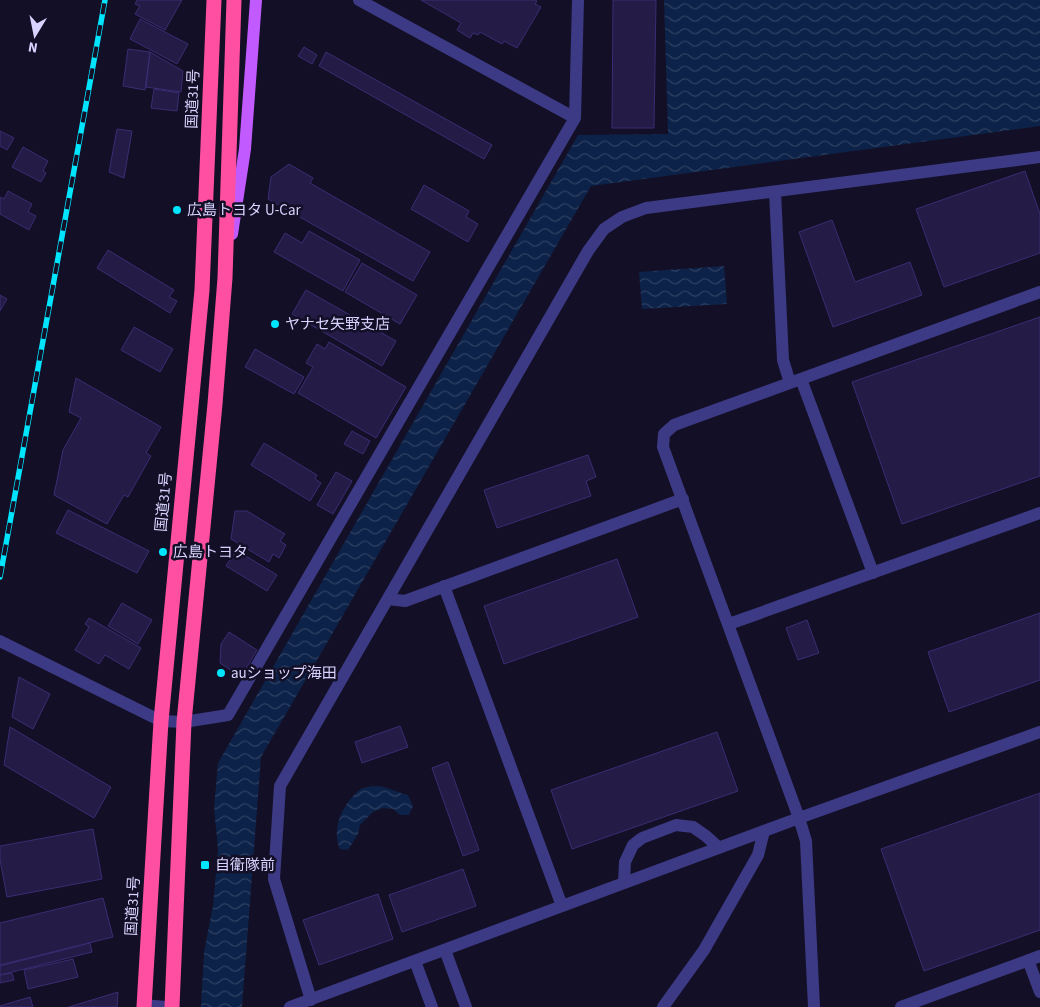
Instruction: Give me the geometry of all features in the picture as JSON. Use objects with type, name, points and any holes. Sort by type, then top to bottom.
[{"type":"highway","name":"国道31号","points":[[144,1006],[161,721],[202,290],[214,0]]},
{"type":"highway","points":[[172,1007],[184,722],[215,404],[225,278],[234,0]]},
{"type":"main road","points":[[225,278],[245,149],[256,0]]},
{"type":"street","points":[[359,0],[575,118]]},
{"type":"street","points":[[0,642],[161,721],[184,722],[228,715],[575,118],[578,0]]},
{"type":"street","points":[[311,1000],[274,879],[280,786],[588,251],[604,229],[622,217],[646,208],[1040,158]]},
{"type":"street","points":[[775,192],[783,360],[795,381],[872,573]]},
{"type":"street","points":[[814,1007],[806,841],[664,447],[664,434],[674,425],[1040,292]]},
{"type":"street","points":[[388,599],[405,601],[683,499]]},
{"type":"street","points":[[729,624],[1040,513]]},
{"type":"street","points":[[444,586],[562,906]]},
{"type":"street","points":[[290,1007],[799,818],[1040,732]]},
{"type":"street","points":[[624,883],[625,862],[633,845],[642,838],[676,825],[693,827],[719,848]]},
{"type":"street","points":[[663,1007],[704,950],[758,855],[764,831]]},
{"type":"street","points":[[445,950],[466,1007]]},
{"type":"street","points":[[901,1007],[1034,958],[1040,992]]},
{"type":"street","points":[[416,961],[432,1007]]},
{"type":"street","points":[[144,1006],[165,1007]]},
{"type":"water","points":[[664,0],[1040,0],[1040,126],[591,186],[261,757],[242,1007],[201,1007],[204,952],[213,906],[218,849],[214,808],[218,763],[578,135],[668,134]]},
{"type":"water","points":[[724,266],[727,304],[642,309],[639,272]]},
{"type":"water","points":[[372,786],[408,795],[413,806],[409,815],[400,815],[393,809],[383,808],[373,812],[360,825],[358,834],[348,850],[340,849],[337,826],[343,811],[359,791]]},
{"type":"building","points":[[137,0],[182,0],[165,30],[135,14],[140,6],[135,4]]},
{"type":"building","points":[[421,0],[535,0],[537,1],[535,4],[541,7],[517,48],[504,41],[502,44],[480,32],[478,35],[473,33],[470,38],[457,30],[461,23]]},
{"type":"building","points":[[613,0],[656,0],[654,128],[612,128]]},
{"type":"building","points":[[140,19],[188,44],[177,64],[130,39]]},
{"type":"building","points":[[304,47],[317,55],[312,64],[298,56]]},
{"type":"building","points":[[128,49],[150,52],[145,90],[123,86]]},
{"type":"building","points":[[150,52],[183,71],[181,92],[146,87]]},
{"type":"building","points":[[326,52],[492,145],[484,159],[319,66]]},
{"type":"building","points":[[154,89],[179,93],[177,111],[151,108]]},
{"type":"building","points":[[117,129],[132,131],[124,178],[109,172]]},
{"type":"building","points":[[0,131],[14,138],[7,150],[0,146]]},
{"type":"building","points":[[23,147],[48,161],[43,171],[46,173],[41,182],[12,167]]},
{"type":"building","points":[[289,164],[313,178],[310,183],[430,252],[413,281],[268,199],[271,177]]},
{"type":"building","points":[[1025,171],[1040,214],[1040,253],[944,287],[916,209]]},
{"type":"building","points":[[424,185],[469,211],[466,217],[478,224],[468,242],[411,209]]},
{"type":"building","points":[[8,191],[32,204],[28,212],[36,216],[29,230],[0,214],[0,197],[4,199]]},
{"type":"building","points":[[832,220],[855,282],[910,262],[922,295],[833,327],[799,232]]},
{"type":"building","points":[[309,231],[360,260],[343,291],[274,252],[285,233],[302,243]]},
{"type":"building","points":[[108,250],[174,290],[169,297],[177,301],[170,313],[97,268]]},
{"type":"building","points":[[362,263],[417,295],[400,324],[345,292]]},
{"type":"building","points":[[306,290],[396,341],[382,366],[292,314]]},
{"type":"building","points":[[0,295],[7,299],[0,311]]},
{"type":"building","points":[[1040,317],[1040,476],[902,524],[852,382]]},
{"type":"building","points":[[134,327],[173,349],[160,372],[121,350]]},
{"type":"building","points":[[329,342],[406,387],[376,438],[298,393],[313,367],[306,363],[317,344],[325,349]]},
{"type":"building","points":[[255,349],[304,377],[294,394],[245,367]]},
{"type":"building","points":[[76,378],[161,427],[146,453],[151,456],[128,497],[124,495],[107,524],[54,495],[63,450],[81,418],[69,412]]},
{"type":"building","points":[[352,431],[370,441],[363,454],[344,444]]},
{"type":"building","points":[[264,443],[317,475],[315,479],[321,483],[310,501],[251,465]]},
{"type":"building","points":[[588,455],[596,477],[586,481],[591,496],[497,528],[484,490]]},
{"type":"building","points":[[336,472],[352,481],[333,514],[317,505]]},
{"type":"building","points":[[68,510],[149,551],[137,573],[56,533]]},
{"type":"building","points":[[235,511],[247,511],[285,534],[280,541],[286,545],[279,558],[273,554],[269,562],[231,539]]},
{"type":"building","points":[[236,550],[277,575],[267,591],[226,566]]},
{"type":"building","points":[[617,559],[638,617],[504,664],[484,606]]},
{"type":"building","points":[[122,603],[152,620],[138,644],[108,626]]},
{"type":"building","points":[[1040,613],[1040,680],[949,712],[928,652]]},
{"type":"building","points":[[89,618],[141,648],[129,669],[105,655],[99,664],[75,650],[89,627],[85,624]]},
{"type":"building","points":[[807,620],[819,653],[798,660],[786,628]]},
{"type":"building","points":[[229,632],[257,650],[241,677],[220,663],[221,644]]},
{"type":"building","points":[[19,677],[50,694],[33,729],[12,717]]},
{"type":"building","points":[[400,726],[408,747],[362,763],[355,742]]},
{"type":"building","points":[[10,727],[111,787],[94,818],[4,765]]},
{"type":"building","points":[[717,732],[738,791],[572,849],[551,790]]},
{"type":"building","points":[[448,762],[479,850],[463,856],[432,768]]},
{"type":"building","points":[[1040,793],[1040,930],[924,971],[881,849]]},
{"type":"building","points":[[93,829],[102,879],[7,897],[0,860],[0,846]]},
{"type":"building","points":[[463,869],[476,906],[402,932],[389,895]]},
{"type":"building","points":[[378,894],[393,939],[319,965],[303,920]]},
{"type":"building","points":[[103,898],[113,937],[0,965],[0,923]]},
{"type":"building","points":[[90,943],[92,952],[0,975],[0,966]]},
{"type":"building","points":[[73,959],[78,977],[28,989],[24,970]]},
{"type":"building","points":[[12,973],[14,980],[0,983],[0,975]]},
{"type":"building","points":[[118,992],[117,1007],[69,1007]]},
{"type":"building","points":[[30,997],[33,1007],[0,1007],[0,1006]]},
{"type":"railway","points":[[0,577],[105,0]]},
{"type":"place","name":"広島トヨタ U-Car","points":[[177,210]]},
{"type":"place","name":"ヤナセ矢野支店","points":[[275,324]]},
{"type":"place","name":"広島トヨタ","points":[[163,552]]},
{"type":"place","name":"auショップ海田","points":[[221,673]]},
{"type":"place","name":"自衛隊前","points":[[205,865]]}]
